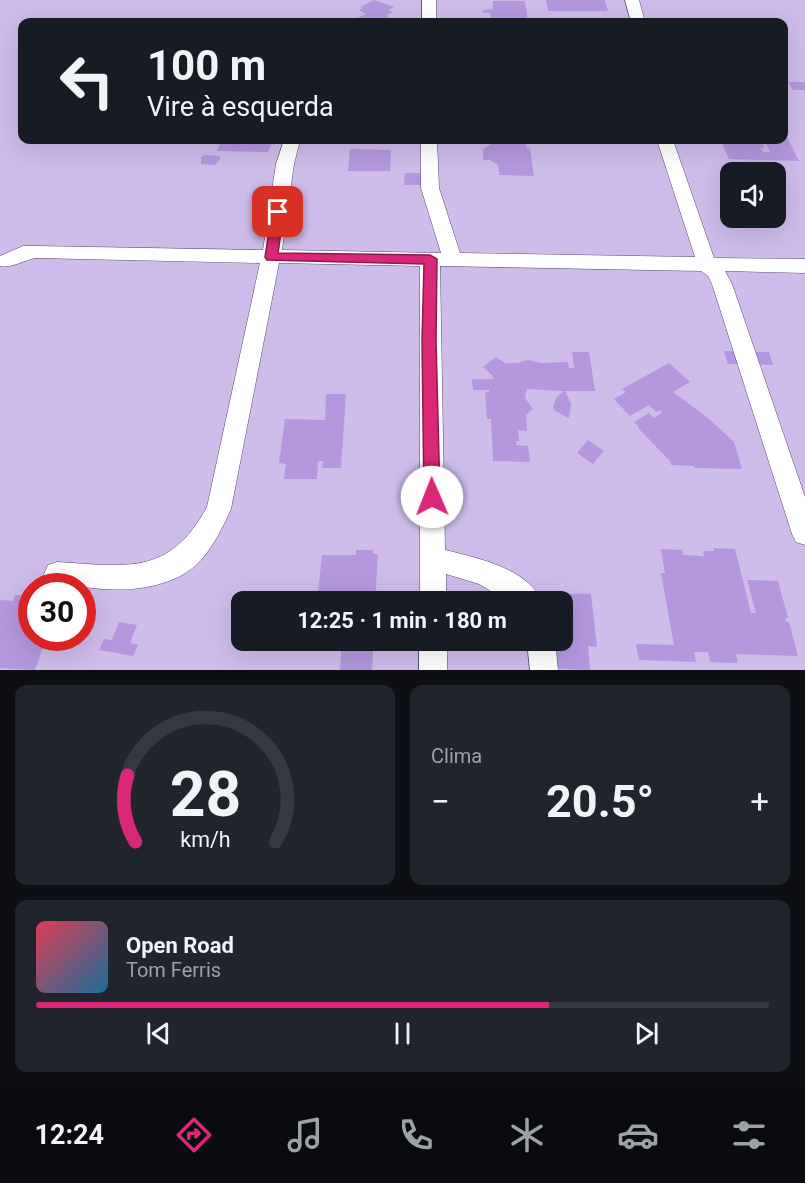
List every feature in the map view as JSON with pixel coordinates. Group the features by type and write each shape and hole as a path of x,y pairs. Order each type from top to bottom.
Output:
{"street":[{"path":"429,0 429,18"},
{"path":"632,0 637,18"},
{"path":"96,576 133,578 151,576 185,558 205,537 219,509 271,257 285,164 291,144"},
{"path":"429,144 430,188 442,260 429,341 433,591"},
{"path":"666,144 707,265 716,272 722,284 805,534"},
{"path":"5,261 23,253 37,252 805,266"},
{"path":"433,559 469,567 518,591"},
{"path":"433,651 433,670"},
{"path":"542,651 544,670"}],"building":[{"path":"374,0 394,7 388,10 393,12 387,15 388,18 358,18 366,14 359,10 364,8 360,7"},
{"path":"546,0 605,0 608,11 548,11"},
{"path":"493,1 525,1 527,18 491,18 490,13 483,13 483,10 493,9"},
{"path":"788,82 805,82 805,90 793,90"},
{"path":"788,139 799,161 729,159 722,144 764,144 764,148 761,148 763,152 770,152 766,144 788,144"},
{"path":"220,144 271,144 268,152 217,151"},
{"path":"491,144 526,144 526,147 530,149 534,176 499,175 498,165 490,160 483,160 483,149"},
{"path":"350,149 391,150 390,171 348,171"},
{"path":"205,155 221,158 215,165 201,164 201,157"},
{"path":"405,173 421,173 422,185 404,185"},
{"path":"724,351 769,352 773,365 728,364"},
{"path":"572,352 589,352 595,391 565,391 571,404 569,418 555,411 553,407 556,398 564,391 527,389 525,398 533,409 526,415 527,431 518,430 519,441 516,441 516,445 528,446 530,462 493,461 491,419 487,419 485,392 489,390 473,390 472,379 493,379 483,367 496,357 505,363 528,360 541,363 568,362 569,368 574,368"},
{"path":"669,363 690,382 673,392 708,418 734,442 742,469 671,465 670,461 634,422 649,413 654,418 662,413 660,410 656,412 649,405 630,416 614,399 626,392 622,389"},
{"path":"326,394 346,394 341,468 322,468 323,461 318,461 317,479 284,479 286,464 279,463 285,419 325,420"},
{"path":"588,440 604,451 593,464 577,453"},
{"path":"713,548 735,549 751,613 756,613 747,580 778,581 788,618 785,618 786,622 789,622 798,656 736,654 738,663 710,662 708,652 694,652 696,662 639,660 636,644 674,645 661,573 665,573 661,549 682,550 683,555 704,556 703,551 714,551"},
{"path":"356,550 373,550 373,554 378,554 376,591 318,591 322,555 356,555"},
{"path":"573,594 591,594 597,647 588,646 590,670 546,668 549,651 573,651"},
{"path":"15,595 18,595 18,651 42,651 35,670 0,668 0,602 1,600 13,601"},
{"path":"119,622 137,625 130,643 138,645 133,656 99,650 104,639 112,640"},
{"path":"341,651 373,651 372,670 340,670"}],"route":[{"path":"278,212 271,257 430,259 432,497"}]}
